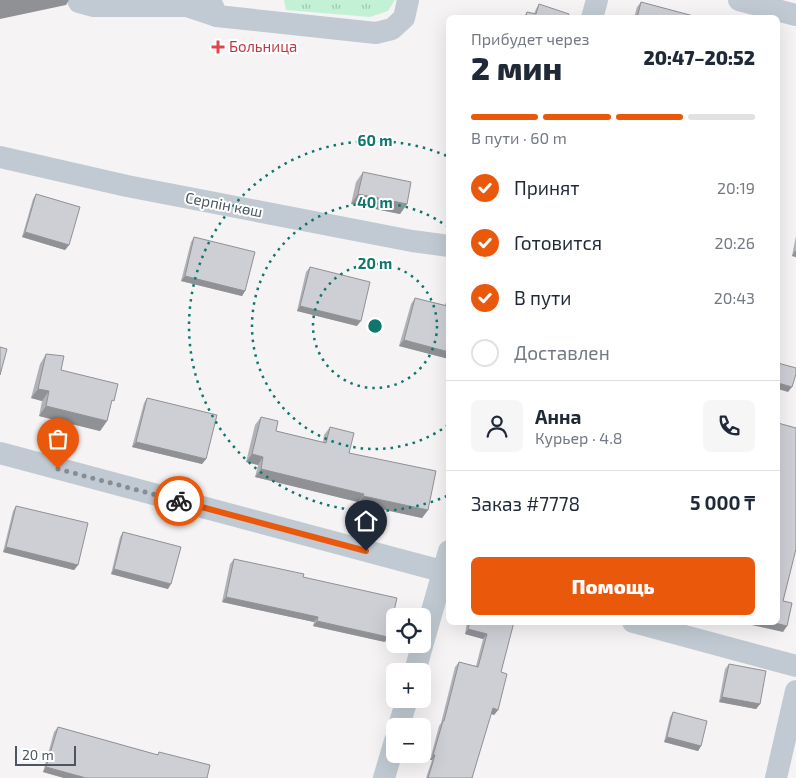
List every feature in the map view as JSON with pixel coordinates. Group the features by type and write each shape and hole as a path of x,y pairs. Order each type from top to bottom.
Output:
{"street":[{"path":"78,0 79,2 94,6 187,6 214,8 376,33 392,29 404,18 408,0"},
{"path":"593,15 597,0"},
{"path":"739,0 796,15"},
{"name":"Серпін көш","path":"0,157 127,186 402,239 446,246"},
{"path":"0,453 446,565"},
{"path":"417,663 446,568"},
{"path":"644,625 796,666"},
{"path":"776,778 796,690"},
{"path":"384,778 388,763"}],"green space":[{"path":"284,0 395,0 388,11 370,17 286,10"}],"building":[{"path":"641,2 690,15 638,15"},
{"path":"539,4 569,14 526,15 527,12 536,14"},
{"path":"363,172 411,182 407,204 358,194"},
{"path":"36,194 80,207 69,245 25,232"},
{"path":"194,237 255,252 245,291 185,276"},
{"path":"310,267 370,282 361,321 300,306"},
{"path":"415,298 446,306 446,351 404,340"},
{"path":"0,347 7,349 0,375"},
{"path":"46,354 64,356 61,370 118,384 107,421 46,406 49,391 38,389"},
{"path":"780,364 796,368 792,387 780,384"},
{"path":"147,398 217,415 206,459 136,442"},
{"path":"261,417 278,421 276,431 326,443 330,427 354,433 349,453 436,471 428,510 363,496 364,494 261,469 263,457 252,454"},
{"path":"780,424 796,428 796,549 783,601 792,603 787,626 780,624"},
{"path":"16,506 88,523 78,565 6,547"},
{"path":"123,532 181,547 171,584 114,569"},
{"path":"234,559 304,574 303,577 397,598 395,608 386,608 386,637 317,621 318,617 226,597"},
{"path":"469,625 513,625 501,672 507,674 498,710 493,708 472,778 428,778 459,662 478,667 487,634 468,629"},
{"path":"729,664 766,671 760,704 722,697"},
{"path":"673,712 707,721 701,746 667,737"},
{"path":"58,727 158,755 159,752 210,765 207,778 86,778 46,767"}],"way so far":[{"path":"58,469 179,501"}],"place":[{"name":"Больница","path":"218,47"}],"route":[{"path":"179,501 366,551"}]}
